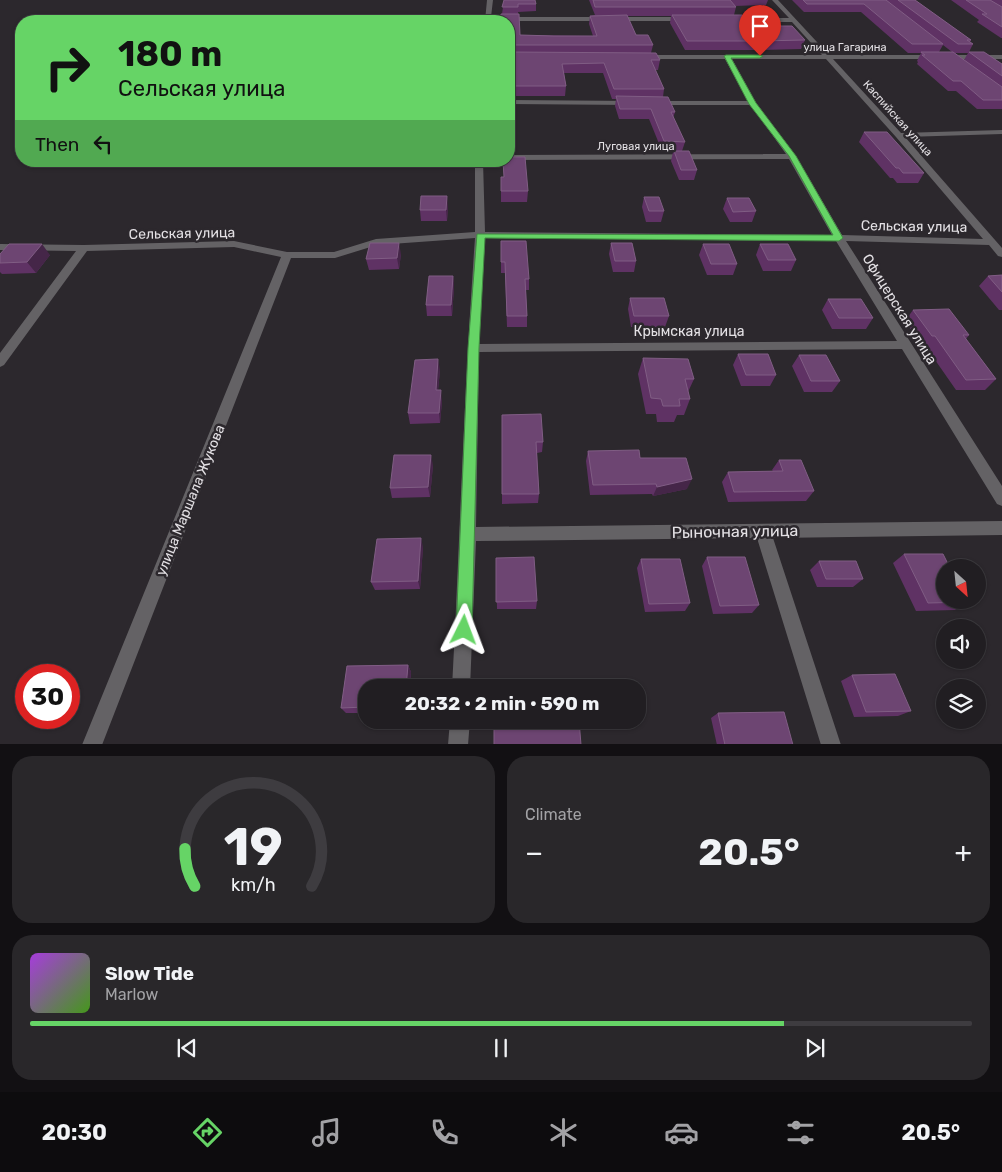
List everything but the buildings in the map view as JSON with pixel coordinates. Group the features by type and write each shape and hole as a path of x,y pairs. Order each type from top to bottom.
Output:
{"street":[{"path":"488,15 490,0"},
{"name":"Каспийская улица","path":"775,0 899,135 1002,254"},
{"path":"515,20 696,20"},
{"path":"725,20 795,20"},
{"path":"943,51 957,63"},
{"name":"Офицерская улица","path":"726,56 753,104 792,156 904,345 1002,499"},
{"name":"улица Гагарина","path":"637,57 1002,57"},
{"path":"515,102 753,104"},
{"path":"899,135 1002,132"},
{"name":"Луговая улица","path":"515,158 792,156"},
{"path":"461,679 468,534 473,348 480,236 479,167"},
{"name":"Сельская улица","path":"0,247 84,248 234,244 287,255 335,255 376,242 480,236 839,238 991,242"},
{"path":"0,362 84,248"},
{"name":"улица Маршала Жукова","path":"92,744 287,255"},
{"name":"Крымская улица","path":"473,348 904,345"},
{"name":"Рыночная улица","path":"468,534 1002,528"},
{"path":"763,531 831,744"},
{"path":"458,744 459,729"}],"route":[{"path":"464,630 473,348 480,236 839,238 792,156 753,104 726,56 760,56"}]}
